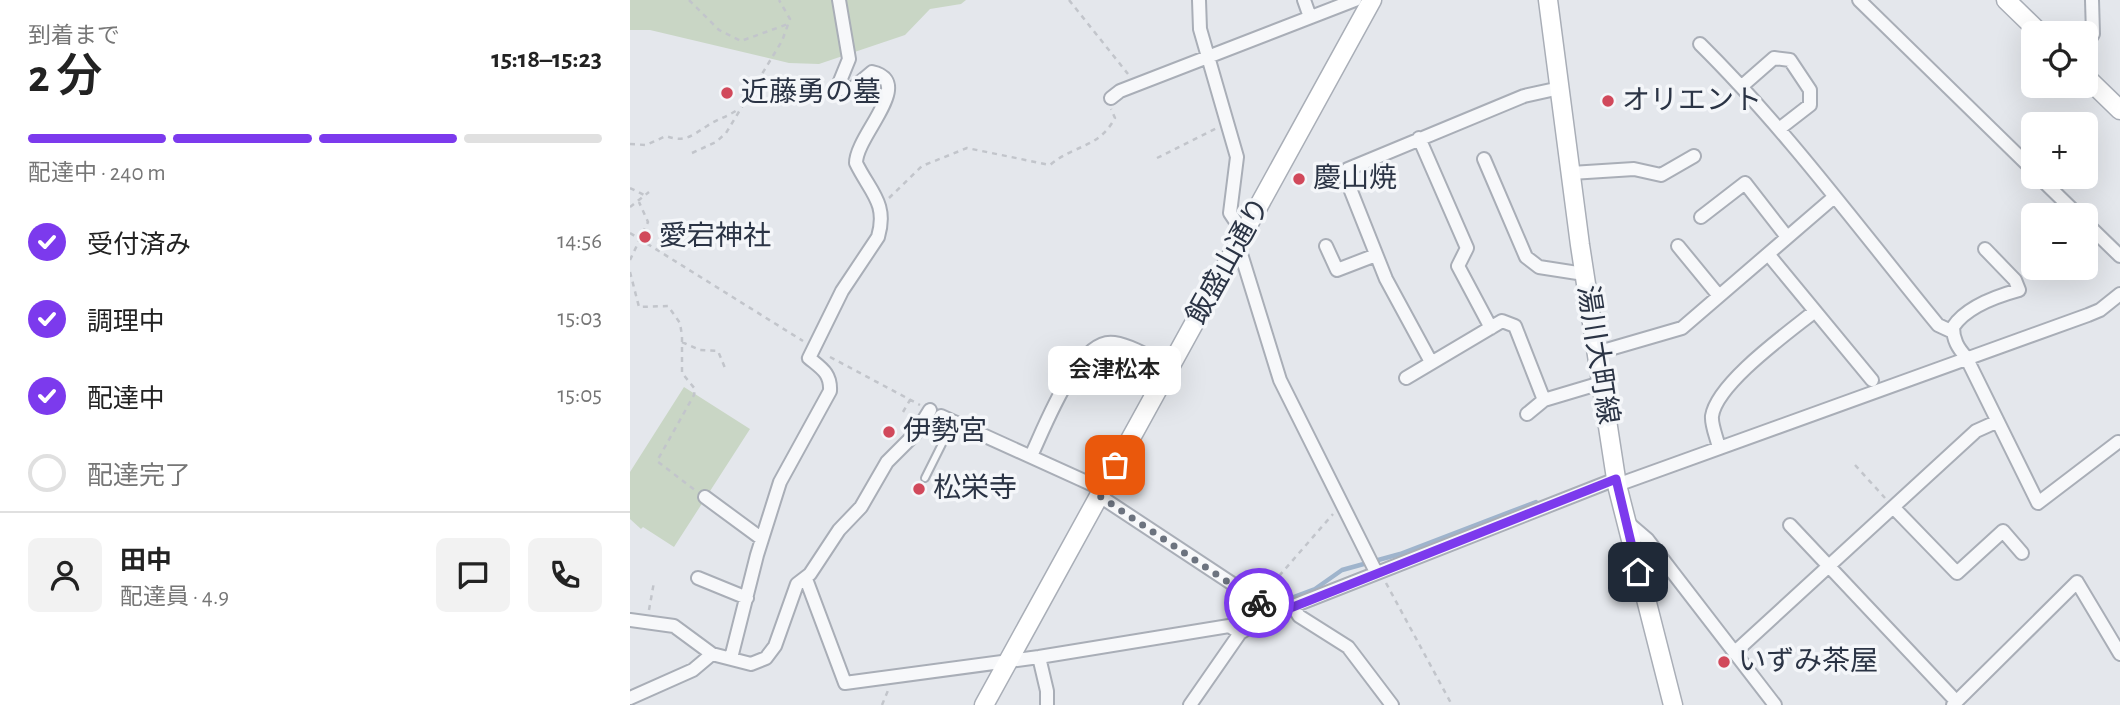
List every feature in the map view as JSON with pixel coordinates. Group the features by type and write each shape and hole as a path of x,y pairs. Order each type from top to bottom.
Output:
{"street":[{"path":"731,658 762,539 788,462 830,391 830,382 824,369 810,358 842,291 878,237 883,211 856,163 856,154 868,127 886,102 889,86 885,79 872,72 853,88 841,89 838,86 849,59 839,0"},
{"path":"1199,0 1200,29 1237,157 1229,206 1280,380 1378,572"},
{"path":"1304,0 1310,17"},
{"path":"1111,98 1209,56 1355,0"},
{"name":"飯盛山通り","path":"984,705 1372,0"},
{"name":"湯川大町線","path":"1548,0 1584,274 1617,482 1624,519 1673,705"},
{"path":"1859,0 2021,158"},
{"path":"2006,0 2028,21"},
{"path":"2092,0 2093,21"},
{"path":"1700,44 1742,86 1938,325 1953,331"},
{"path":"1742,86 1773,58 1790,60 1810,90 1810,105 1779,130"},
{"path":"1431,362 1386,279 1346,173 1350,167 1524,96 1560,89"},
{"path":"2098,89 2120,110"},
{"path":"1419,138 1467,248 1458,266 1491,328"},
{"path":"1571,173 1634,169 1661,174 1694,156"},
{"path":"1484,159 1526,257 1539,267 1584,274"},
{"path":"1701,217 1745,183 1787,237"},
{"path":"2051,189 2066,203"},
{"path":"1596,353 1682,328 1833,198"},
{"path":"2098,235 2120,256"},
{"path":"1326,246 1337,270 1376,255"},
{"path":"1678,246 1718,296"},
{"path":"1985,249 2015,280 2019,290 1998,296 1963,316 1953,327 1956,346 1966,357 2038,503 2118,442"},
{"path":"1768,254 1872,380"},
{"path":"1190,705 1240,633 1270,616 1378,572 1617,482 2088,316 2120,294"},
{"path":"1719,448 1712,416 1718,401 1742,371 1815,311"},
{"path":"1406,378 1502,321 1515,326 1544,400"},
{"path":"1031,456 1079,363 1095,347 1112,343 1170,367"},
{"path":"1527,414 1544,400 1601,383"},
{"path":"630,620 674,626 712,654 751,664 766,658 775,646 797,584 806,579 839,530 861,507 887,462 915,433 942,416 1031,456 1100,492 1257,600 1270,616"},
{"path":"1734,653 1976,431 1996,422"},
{"path":"705,497 762,539"},
{"path":"1894,508 1957,573 2003,531 2022,553"},
{"path":"1624,519 1647,539 1775,705"},
{"path":"1790,525 1954,703 2077,582 2120,654"},
{"path":"698,578 747,597"},
{"path":"806,579 845,683 1008,662 1229,626 1240,633"},
{"path":"1293,606 1299,616 1348,647 1392,705"},
{"path":"630,698 693,670 712,654"},
{"path":"1039,657 1047,691 1047,705"}],"lane":[{"path":"925,478 942,416"}],"path":[{"path":"689,0 719,30 741,41 788,24"},
{"path":"692,153 716,142 726,133 782,41 788,24 788,13 779,0"},
{"path":"1069,0 1137,85"},
{"path":"879,202 889,198 922,166 967,148 1051,165 1061,155 1102,138 1115,118 1111,98"},
{"path":"630,144 646,145 666,136 679,141 696,135 707,125 725,119 740,108"},
{"path":"1157,158 1229,122"},
{"path":"630,188 646,196"},
{"path":"630,207 649,192"},
{"path":"630,260 640,242 638,237 648,218 639,202"},
{"path":"630,233 814,348"},
{"path":"630,272 639,307 668,306 680,323 681,373 695,389 694,396 657,461 705,497"},
{"path":"682,342 700,350 718,351 725,368"},
{"path":"825,355 942,416"},
{"path":"903,412 910,400"},
{"path":"1855,465 1894,508"},
{"path":"1257,600 1295,560 1341,503"},
{"path":"1378,572 1452,705"},
{"path":"647,622 654,582"}],"green space":[{"path":"630,0 966,0 961,4 930,9 905,35 819,64 789,63 650,30 630,30"},
{"path":"684,387 750,429 674,547 643,527 641,529 630,519 630,472"}],"waterway":[{"path":"1236,630 1244,620 1275,604 1315,589 1342,570 1400,554 1536,502"}],"way so far":[{"path":"1115,465 1098,495 1259,603"}],"place":[{"name":"近藤勇の墓","path":"727,93"},
{"name":"オリエント","path":"1608,101"},
{"name":"慶山焼","path":"1299,179"},
{"name":"愛宕神社","path":"645,237"},
{"name":"伊勢宮","path":"889,432"},
{"name":"会津松本","path":"1115,465"},
{"name":"松栄寺","path":"919,489"},
{"name":"いずみ茶屋","path":"1724,662"}],"route":[{"path":"1259,603 1270,616 1616,479 1638,572"}]}
